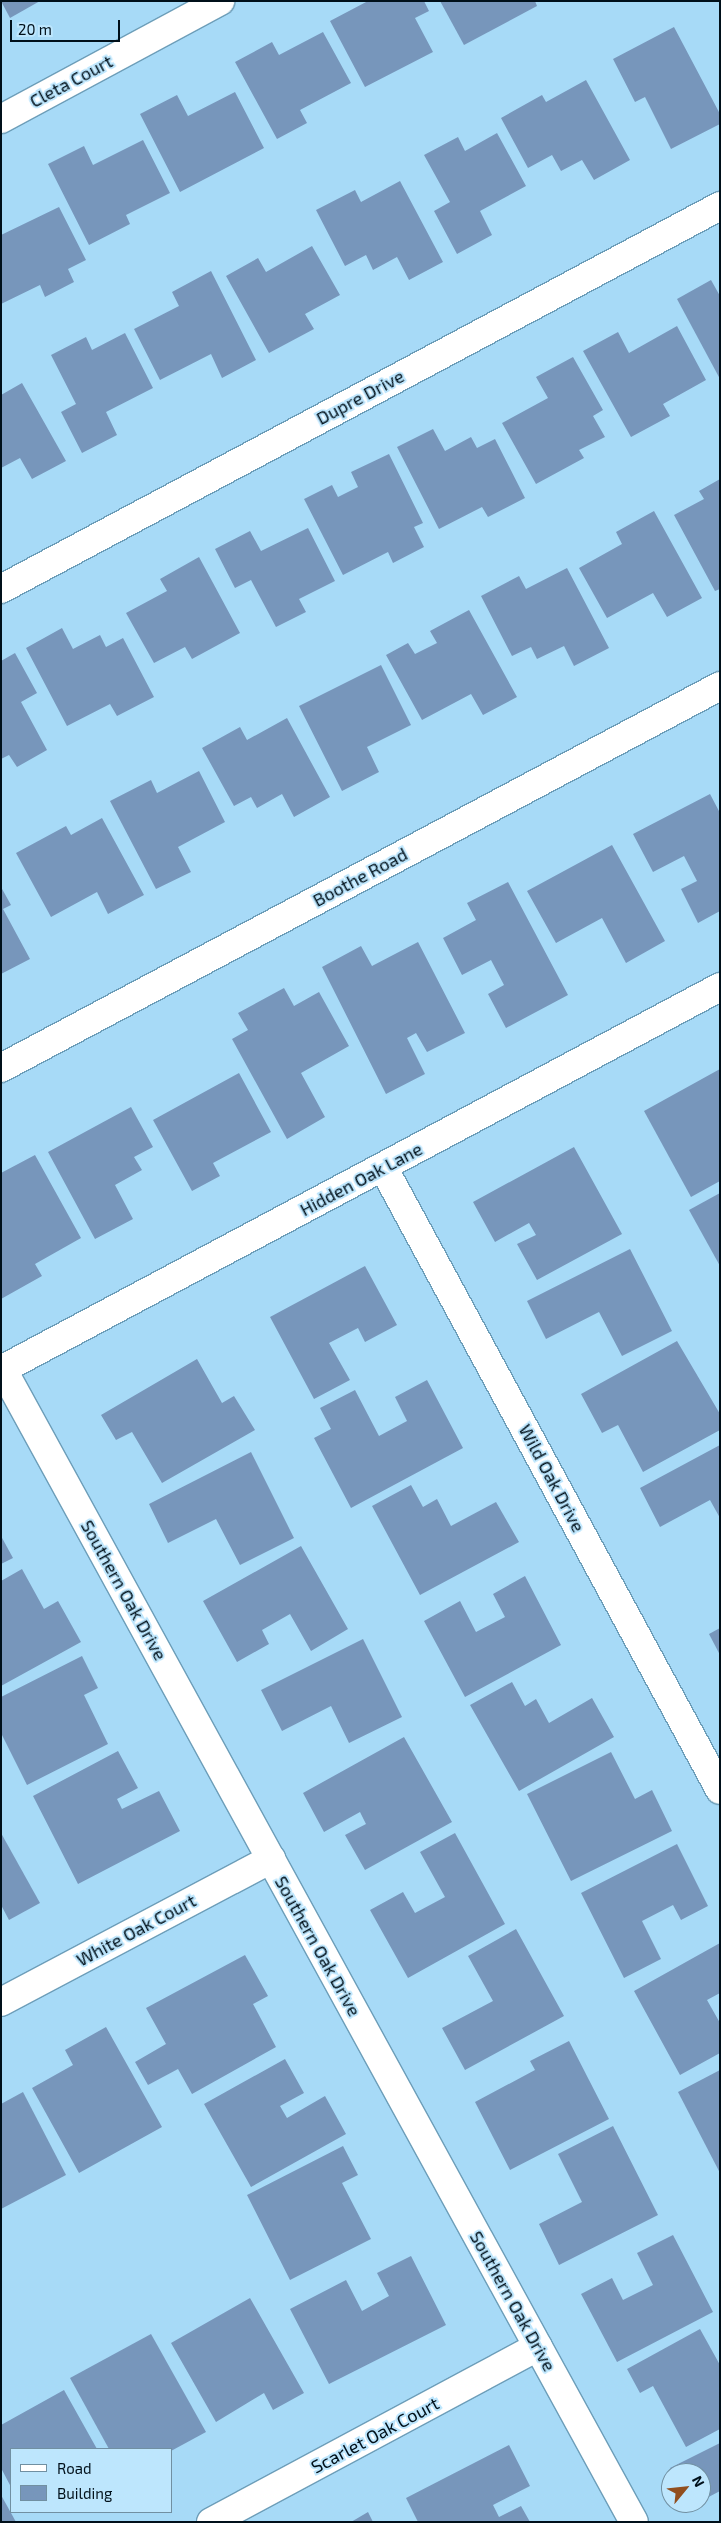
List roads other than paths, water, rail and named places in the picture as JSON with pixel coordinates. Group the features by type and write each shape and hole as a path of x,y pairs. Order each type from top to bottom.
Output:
{"street":[{"name":"Cleta Court","path":"1,118 220,1"},
{"name":"Dupre Drive","path":"1,589 720,206"},
{"name":"Boothe Road","path":"1,1068 720,686"},
{"name":"Hidden Oak Lane","path":"2,1370 720,987"},
{"name":"Wild Oak Drive","path":"384,1167 720,1790"},
{"name":"Southern Oak Drive","path":"2,1370 634,2522"},
{"name":"White Oak Court","path":"1,2002 271,1859"},
{"name":"Scarlet Oak Court","path":"212,2522 538,2347"}]}
